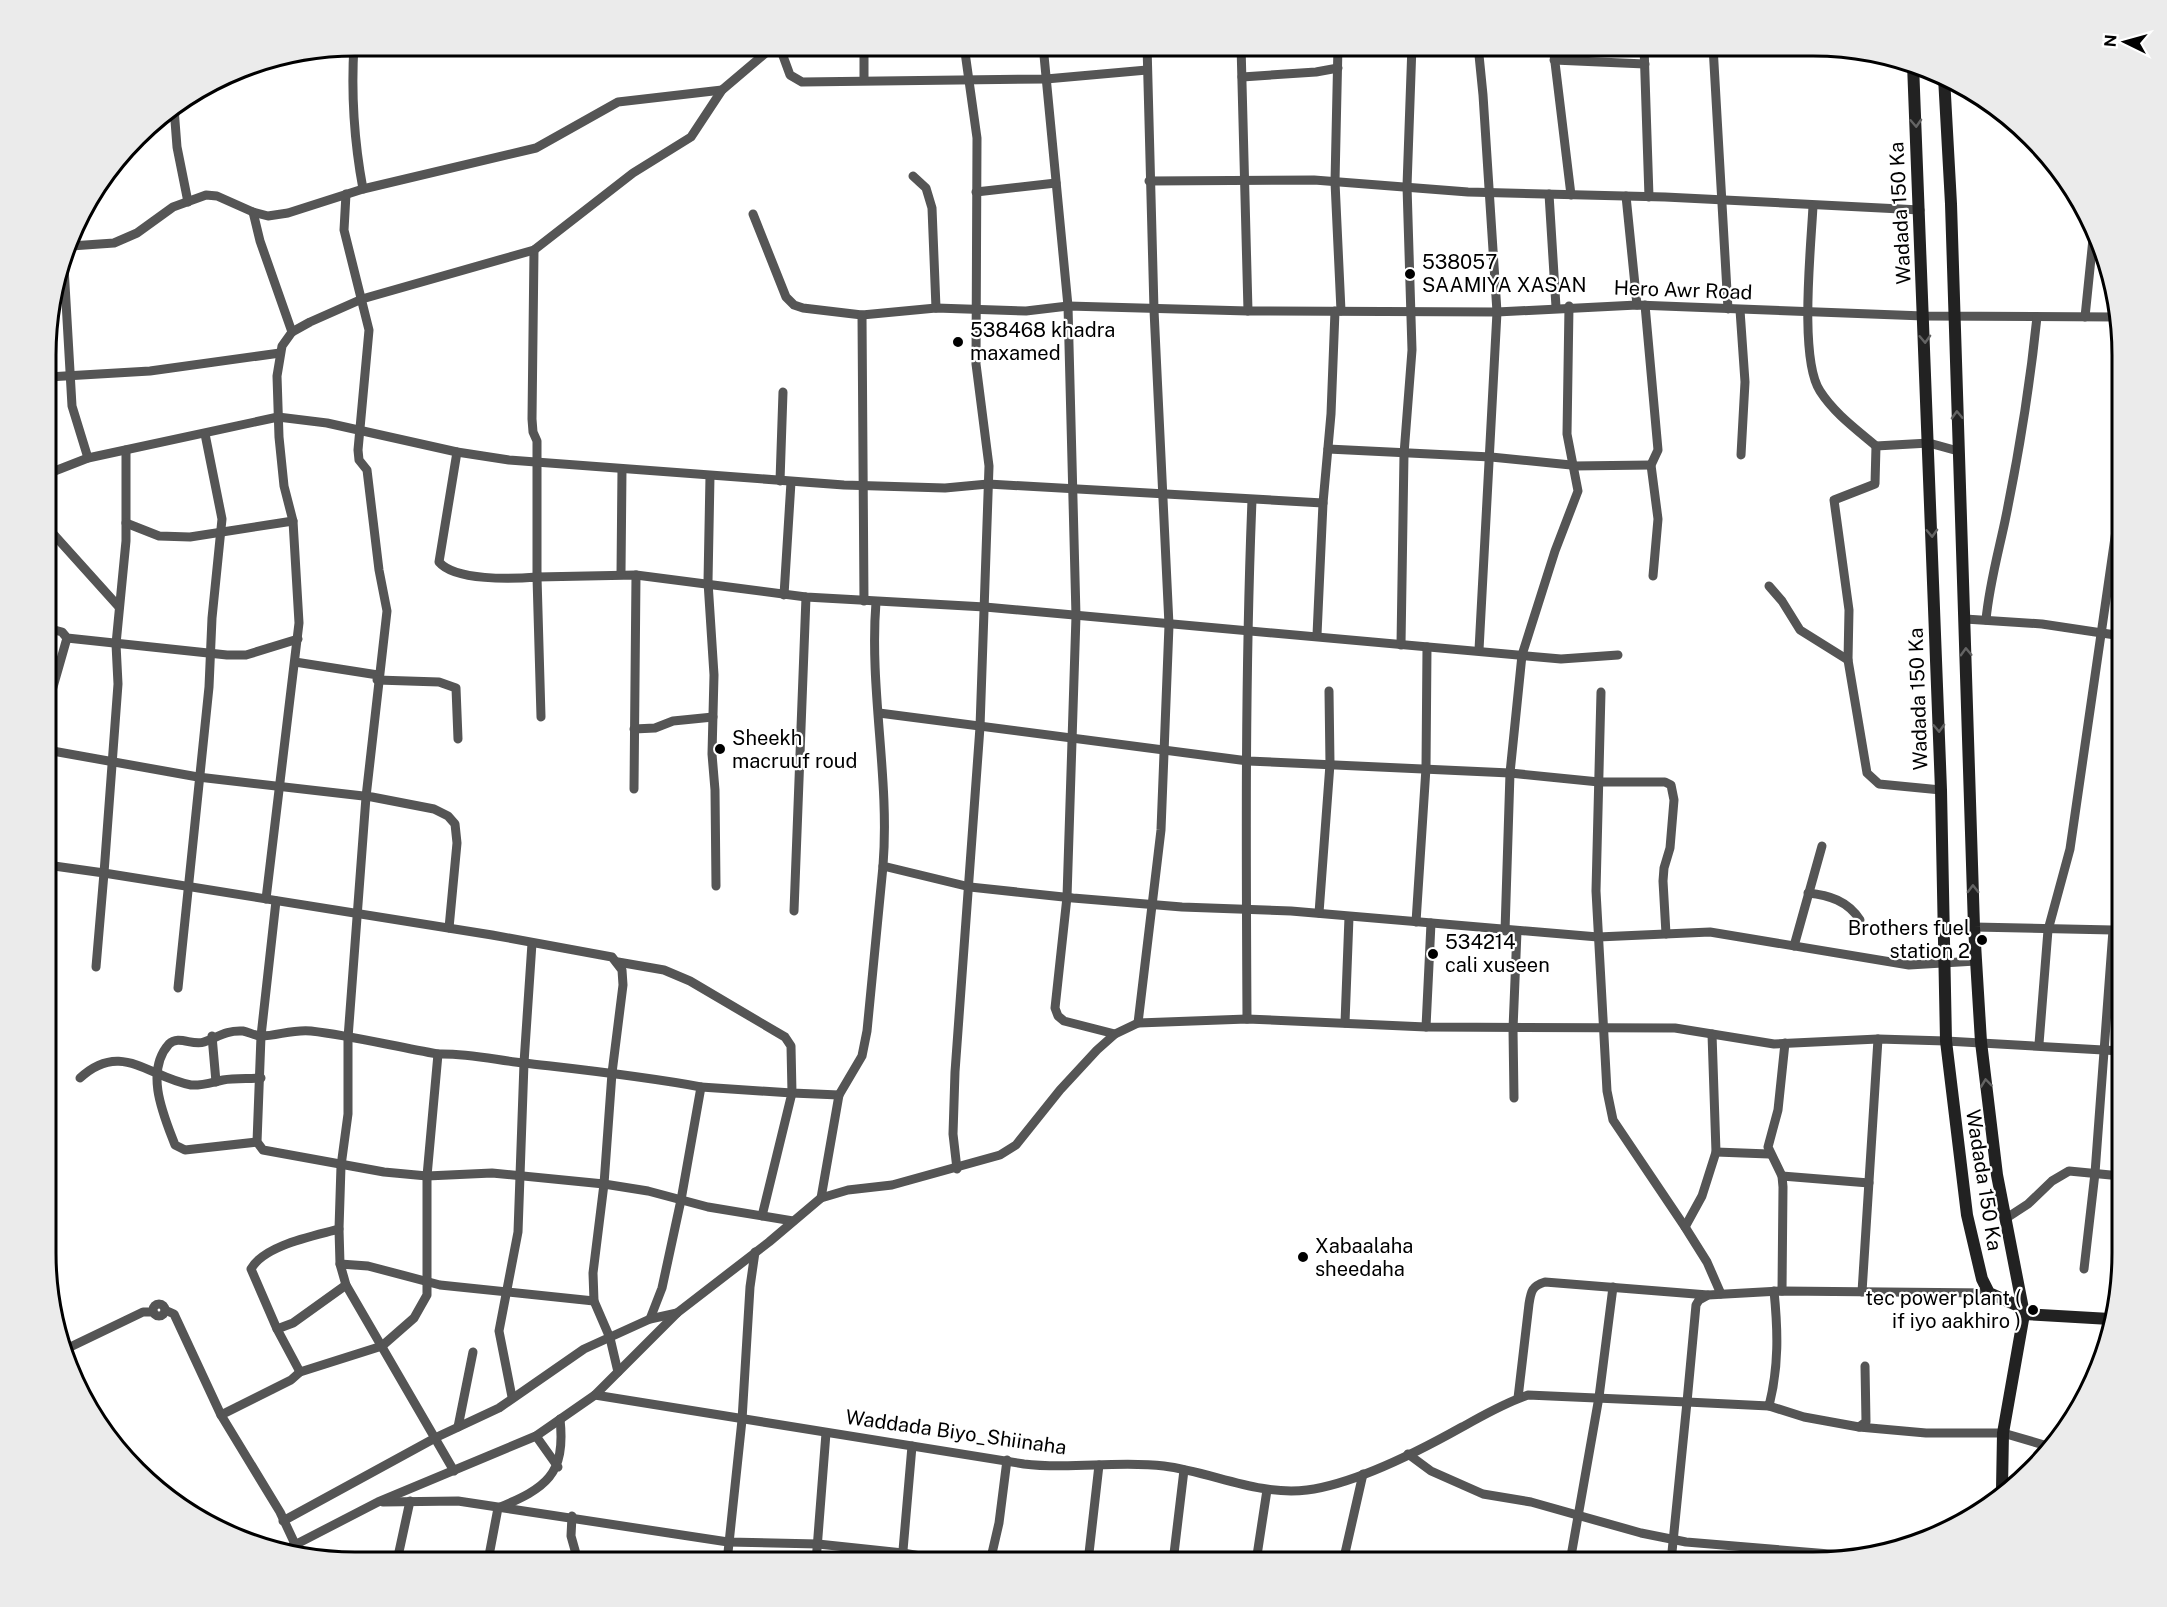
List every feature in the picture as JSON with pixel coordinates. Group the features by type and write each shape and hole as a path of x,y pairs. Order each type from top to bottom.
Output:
{"street":[{"path":"353,56 352,87 357,157 363,189"},
{"path":"762,56 722,90 710,104 691,137 633,173 534,250 362,299 292,332 282,346 278,417 284,486 293,521 298,639 280,786 261,1036 257,1142 263,1150 341,1166 427,1176 492,1173 604,1184 793,1221"},
{"path":"783,56 790,75 802,82 1046,79 1147,70"},
{"path":"864,56 864,80"},
{"path":"957,1169 953,1134 955,1072 980,727 989,466 976,364 977,138 966,56"},
{"path":"1044,56 1068,306 1076,616 1067,897 1055,1008 1058,1016 1064,1021 1115,1034"},
{"path":"1138,1023 1161,830 1169,624 1149,181 1147,56"},
{"path":"1241,56 1248,311"},
{"path":"1317,635 1323,503 1338,311 1335,182 1338,56"},
{"path":"1401,645 1404,454 1412,312 1407,186 1412,56"},
{"path":"1479,56 1497,312 1479,650"},
{"path":"1554,56 1571,195"},
{"path":"1645,56 1650,197"},
{"path":"1714,56 1728,309"},
{"path":"1554,60 1645,64"},
{"path":"1242,76 1316,72 1338,68"},
{"name":"Wadada 150 Ka","path":"1913,73 1941,790 1946,1041 1967,1215 1982,1279 1989,1293"},
{"name":"Wadada 150 Ka","path":"1944,86 1965,619 1974,927 1981,1042 2006,1219 2022,1310 2003,1433 2002,1483"},
{"path":"76,246 114,243 137,233 173,207 206,195 217,196 268,216 288,213 363,189 536,148 618,102 722,90"},
{"path":"175,115 177,147 188,202"},
{"path":"913,176 926,188 932,208 936,308"},
{"path":"1149,181 1246,179 1335,182 1490,193 1626,196 1813,207 1920,210"},
{"path":"976,192 1056,183"},
{"path":"346,194 344,230 369,330 358,430 359,460 367,470 387,611 377,678 356,913 348,1038 348,1114 341,1166 340,1264 346,1285 454,1471"},
{"path":"1549,194 1556,307"},
{"path":"1626,196 1658,450 1651,465 1658,519 1653,576"},
{"path":"1813,207 1808,313 1810,361 1818,389 1847,423 1876,446 1929,443 1958,451"},
{"path":"253,212 260,241 292,332"},
{"name":"Hero Awr Road","path":"753,214 786,297 794,305 862,315 936,308 1026,311 1068,306 1154,310 1497,312 1569,306 1641,305 1924,316 2109,317"},
{"path":"2085,317 2092,248"},
{"path":"534,250 532,419 533,432 537,441 537,577 542,717"},
{"path":"65,282 72,406 88,458"},
{"path":"1506,931 1510,772 1522,655 1555,551 1576,500 1578,483 1572,466 1567,434 1569,306"},
{"path":"1740,310 1745,382 1741,455"},
{"path":"862,315 864,601"},
{"path":"1986,620 1990,580 2004,523 2027,401 2037,316"},
{"path":"56,377 150,371 280,354"},
{"path":"783,392 786,481 784,595"},
{"path":"56,470 88,458 278,417 358,430 457,452 622,469 863,486 945,488 988,484 1323,503"},
{"path":"178,988 212,653 212,618 222,519 205,434"},
{"path":"1876,446 1875,484 1834,500 1849,610 1848,660 1870,778 1879,784 1941,790"},
{"path":"1328,448 1404,454 1491,457 1572,466 1651,465"},
{"path":"96,968 118,684 116,644 126,523 126,450"},
{"path":"457,452 439,562 445,569 466,574 509,579 636,574 656,579 708,582 806,597 985,607 1317,635 1561,659 1618,655"},
{"path":"621,574 622,469"},
{"path":"710,476 708,582 714,675 711,754 715,790 716,886"},
{"path":"1246,1019 1247,629 1252,500"},
{"path":"126,523 159,536 220,533 293,521"},
{"path":"56,537 119,607"},
{"path":"2039,1044 2048,930 2070,849 2112,557"},
{"path":"634,789 636,574"},
{"path":"1769,586 1782,601 1800,630 1848,660"},
{"path":"794,911 806,597"},
{"path":"821,1198 839,1095 862,1056 883,866 886,826 874,632 876,602"},
{"path":"1965,619 2042,624 2112,634"},
{"path":"56,630 62,632 68,638 246,655 298,639"},
{"path":"56,678 68,638"},
{"path":"1416,922 1426,768 1427,647"},
{"path":"295,662 377,678 439,682 456,688 458,740"},
{"path":"1319,914 1330,765 1329,692"},
{"path":"1600,692 1596,891 1607,1091 1613,1120 1707,1262 1721,1294"},
{"path":"879,713 1248,761 1510,772 1599,782 1665,782 1671,785 1674,800 1670,848 1663,881 1666,934"},
{"path":"634,729 655,728 673,721 713,717"},
{"path":"56,752 198,777 366,797 434,809 448,816 455,824 457,843 448,928"},
{"path":"1794,946 1822,846"},
{"path":"56,866 448,928 612,957 618,962 622,970 623,985 612,1073 604,1184 593,1273 594,1301 610,1338 618,1372"},
{"path":"883,866 969,887 1067,897 1319,914 1598,937 1710,932 1909,965 1976,961"},
{"path":"1808,893 1835,898 1855,913 1860,920"},
{"path":"1345,1023 1349,917"},
{"path":"1426,1027 1431,923"},
{"path":"1974,927 2112,930"},
{"path":"1514,1098 1513,1029 1517,931"},
{"path":"512,1396 499,1330 518,1232 524,1063 532,943"},
{"path":"2085,1269 2095,1173 2112,945"},
{"path":"618,962 664,970 698,986 785,1037 791,1046 792,1093 762,1216"},
{"path":"71,1347 143,1311 153,1312 154,1307 158,1304 163,1305 165,1311 174,1314 221,1415 295,1544 378,1502 536,1436 595,1395 677,1313 821,1198 835,1192 892,1185 957,1169 1000,1155 1016,1145 1060,1090 1115,1034 1138,1023 1246,1019 1513,1029 1675,1028 1756,1043 1878,1039 2039,1044 2112,1050"},
{"path":"257,1142 185,1150 175,1144 160,1104 158,1076 161,1057 169,1044 174,1041 205,1042 212,1036 244,1031 261,1036 285,1031 310,1030 438,1054 455,1053 612,1073 631,1073 701,1087 839,1095"},
{"path":"1685,1227 1702,1196 1716,1152 1712,1034"},
{"path":"212,1036 216,1082"},
{"path":"1862,1292 1878,1039"},
{"path":"1768,1406 1776,1377 1782,1176 1769,1154 1769,1142 1778,1110 1785,1043"},
{"path":"221,1415 291,1380 300,1372 382,1346 414,1318 427,1295 427,1176 438,1054"},
{"path":"80,1077 91,1067 115,1059 141,1065 158,1076 194,1085 261,1078"},
{"path":"650,1319 662,1288 681,1200 701,1087"},
{"path":"1716,1152 1769,1154"},
{"path":"2006,1219 2028,1204 2052,1181 2069,1171 2112,1175"},
{"path":"1782,1176 1869,1183"},
{"path":"300,1372 251,1274 253,1265 273,1250 339,1228"},
{"path":"728,1552 742,1420 750,1287 755,1251"},
{"path":"340,1264 368,1266 426,1280 507,1292 594,1301"},
{"path":"1518,1398 1532,1289 1545,1282 1708,1295 1778,1291 1989,1293 2022,1310 2104,1318"},
{"path":"277,1329 293,1323 346,1285"},
{"path":"1572,1552 1599,1397 1613,1287"},
{"path":"1673,1552 1696,1305 1699,1300 1708,1295"},
{"path":"283,1521 436,1437 499,1408 512,1396 584,1349 650,1319 677,1313"},
{"path":"458,1427 473,1352"},
{"path":"1859,1426 1866,1422 1868,1412 1865,1366"},
{"name":"Waddada Biyo_Shiinaha","path":"595,1395 742,1420 1055,1467 1163,1466 1267,1490 1307,1490 1363,1474 1408,1454 1504,1403 1528,1395 1768,1406 1804,1417 1859,1426 1926,1433 2003,1433 2042,1444"},
{"path":"498,1508 532,1494 558,1467 562,1442 560,1419"},
{"path":"817,1552 826,1433"},
{"path":"536,1436 558,1467"},
{"path":"903,1552 912,1446"},
{"path":"1408,1454 1431,1471 1483,1494 1578,1514 1675,1540 1810,1552"},
{"path":"992,1552 999,1523 1007,1460"},
{"path":"1089,1552 1099,1465"},
{"path":"1174,1552 1184,1470"},
{"path":"1345,1552 1363,1474"},
{"path":"1258,1552 1267,1490"},
{"path":"399,1552 410,1501"},
{"path":"378,1502 458,1501 572,1516 729,1542 818,1544 870,1552"},
{"path":"490,1552 498,1508"},
{"path":"572,1516 571,1536 575,1552"}],"place":[{"name":"538057 SAAMIYA XASAN","path":"1410,274"},
{"name":"538468 khadra maxamed","path":"958,342"},
{"name":"Sheekh macruuf roud","path":"720,749"},
{"name":"Brothers fuel station 2","path":"1982,940"},
{"name":"534214 cali xuseen","path":"1433,954"},
{"name":"Xabaalaha sheedaha","path":"1303,1257"},
{"name":"tec power plant ( if iyo aakhiro )","path":"2033,1310"}]}
